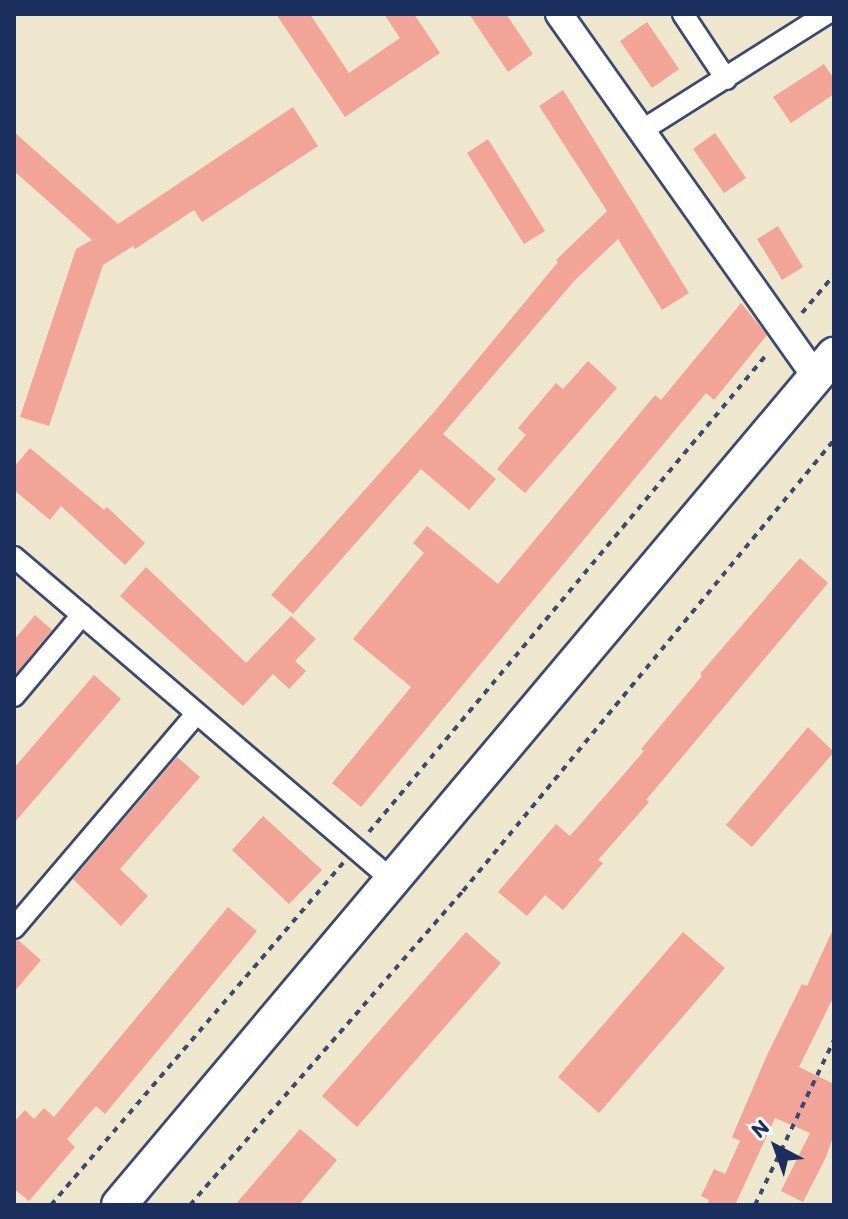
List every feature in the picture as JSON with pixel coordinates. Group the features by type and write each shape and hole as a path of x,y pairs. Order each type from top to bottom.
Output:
{"main road":[{"path":"119,1205 825,366"}],"street":[{"path":"559,14 785,333 825,366"},
{"path":"683,14 726,79"},
{"path":"641,131 826,14"},
{"path":"14,557 391,879"},
{"path":"14,696 82,615"},
{"path":"14,928 197,713"}],"path":[{"path":"51,1205 355,849 834,275"},
{"path":"190,1205 463,891 834,440"},
{"path":"755,1205 834,1040"}],"building":[{"path":"276,14 310,14 349,73 400,38 384,14 414,14 440,53 345,117"},
{"path":"469,14 506,14 533,54 508,72"},
{"path":"647,22 679,69 652,88 620,41"},
{"path":"824,64 834,79 834,94 791,123 773,97"},
{"path":"563,90 689,293 662,310 618,239 575,280 443,434 496,479 469,510 421,469 293,614 271,595 434,412 558,262 556,260 607,211 539,106"},
{"path":"293,107 318,146 202,222 194,210 135,249 133,246 103,265 49,426 20,417 76,249 92,240 14,171 14,132 118,224"},
{"path":"715,133 746,178 724,193 693,149"},
{"path":"488,139 545,231 524,244 467,153"},
{"path":"778,226 803,267 782,280 757,239"},
{"path":"741,303 767,335 714,400 706,393 361,807 332,783 411,687 353,639 424,553 413,543 427,526 498,584 655,395 661,400"},
{"path":"588,361 617,388 525,493 497,469 526,435 518,428 556,383 563,389"},
{"path":"30,448 104,510 107,507 145,543 125,565 61,506 50,520 14,490 14,467"},
{"path":"800,558 828,583 646,800 649,802 598,860 603,863 563,910 545,895 527,916 498,892 556,824 570,836 644,751 641,749 702,676 700,674"},
{"path":"146,567 246,663 291,616 316,639 295,661 306,671 289,689 273,674 243,706 120,596"},
{"path":"35,615 52,630 14,676 14,640"},
{"path":"94,675 121,699 14,823 14,768"},
{"path":"808,727 834,752 752,847 726,825"},
{"path":"177,757 200,777 120,869 148,896 121,926 73,879"},
{"path":"263,816 322,870 289,904 232,850"},
{"path":"228,907 257,931 105,1114 96,1106 67,1139 75,1147 29,1201 14,1189 14,1122 25,1110 34,1119 44,1108 54,1117"},
{"path":"834,927 834,996 799,1067 834,1084 834,1134 826,1157 803,1202 781,1191 810,1133 775,1118 735,1205 707,1205 709,1200 701,1196 714,1169 725,1174 740,1141 732,1137 767,1055 802,984 807,986"},
{"path":"466,932 501,963 357,1127 322,1096"},
{"path":"683,932 725,968 599,1113 558,1077"},
{"path":"18,940 41,960 14,992 14,941"},
{"path":"300,1129 337,1160 299,1205 235,1205"}]}
